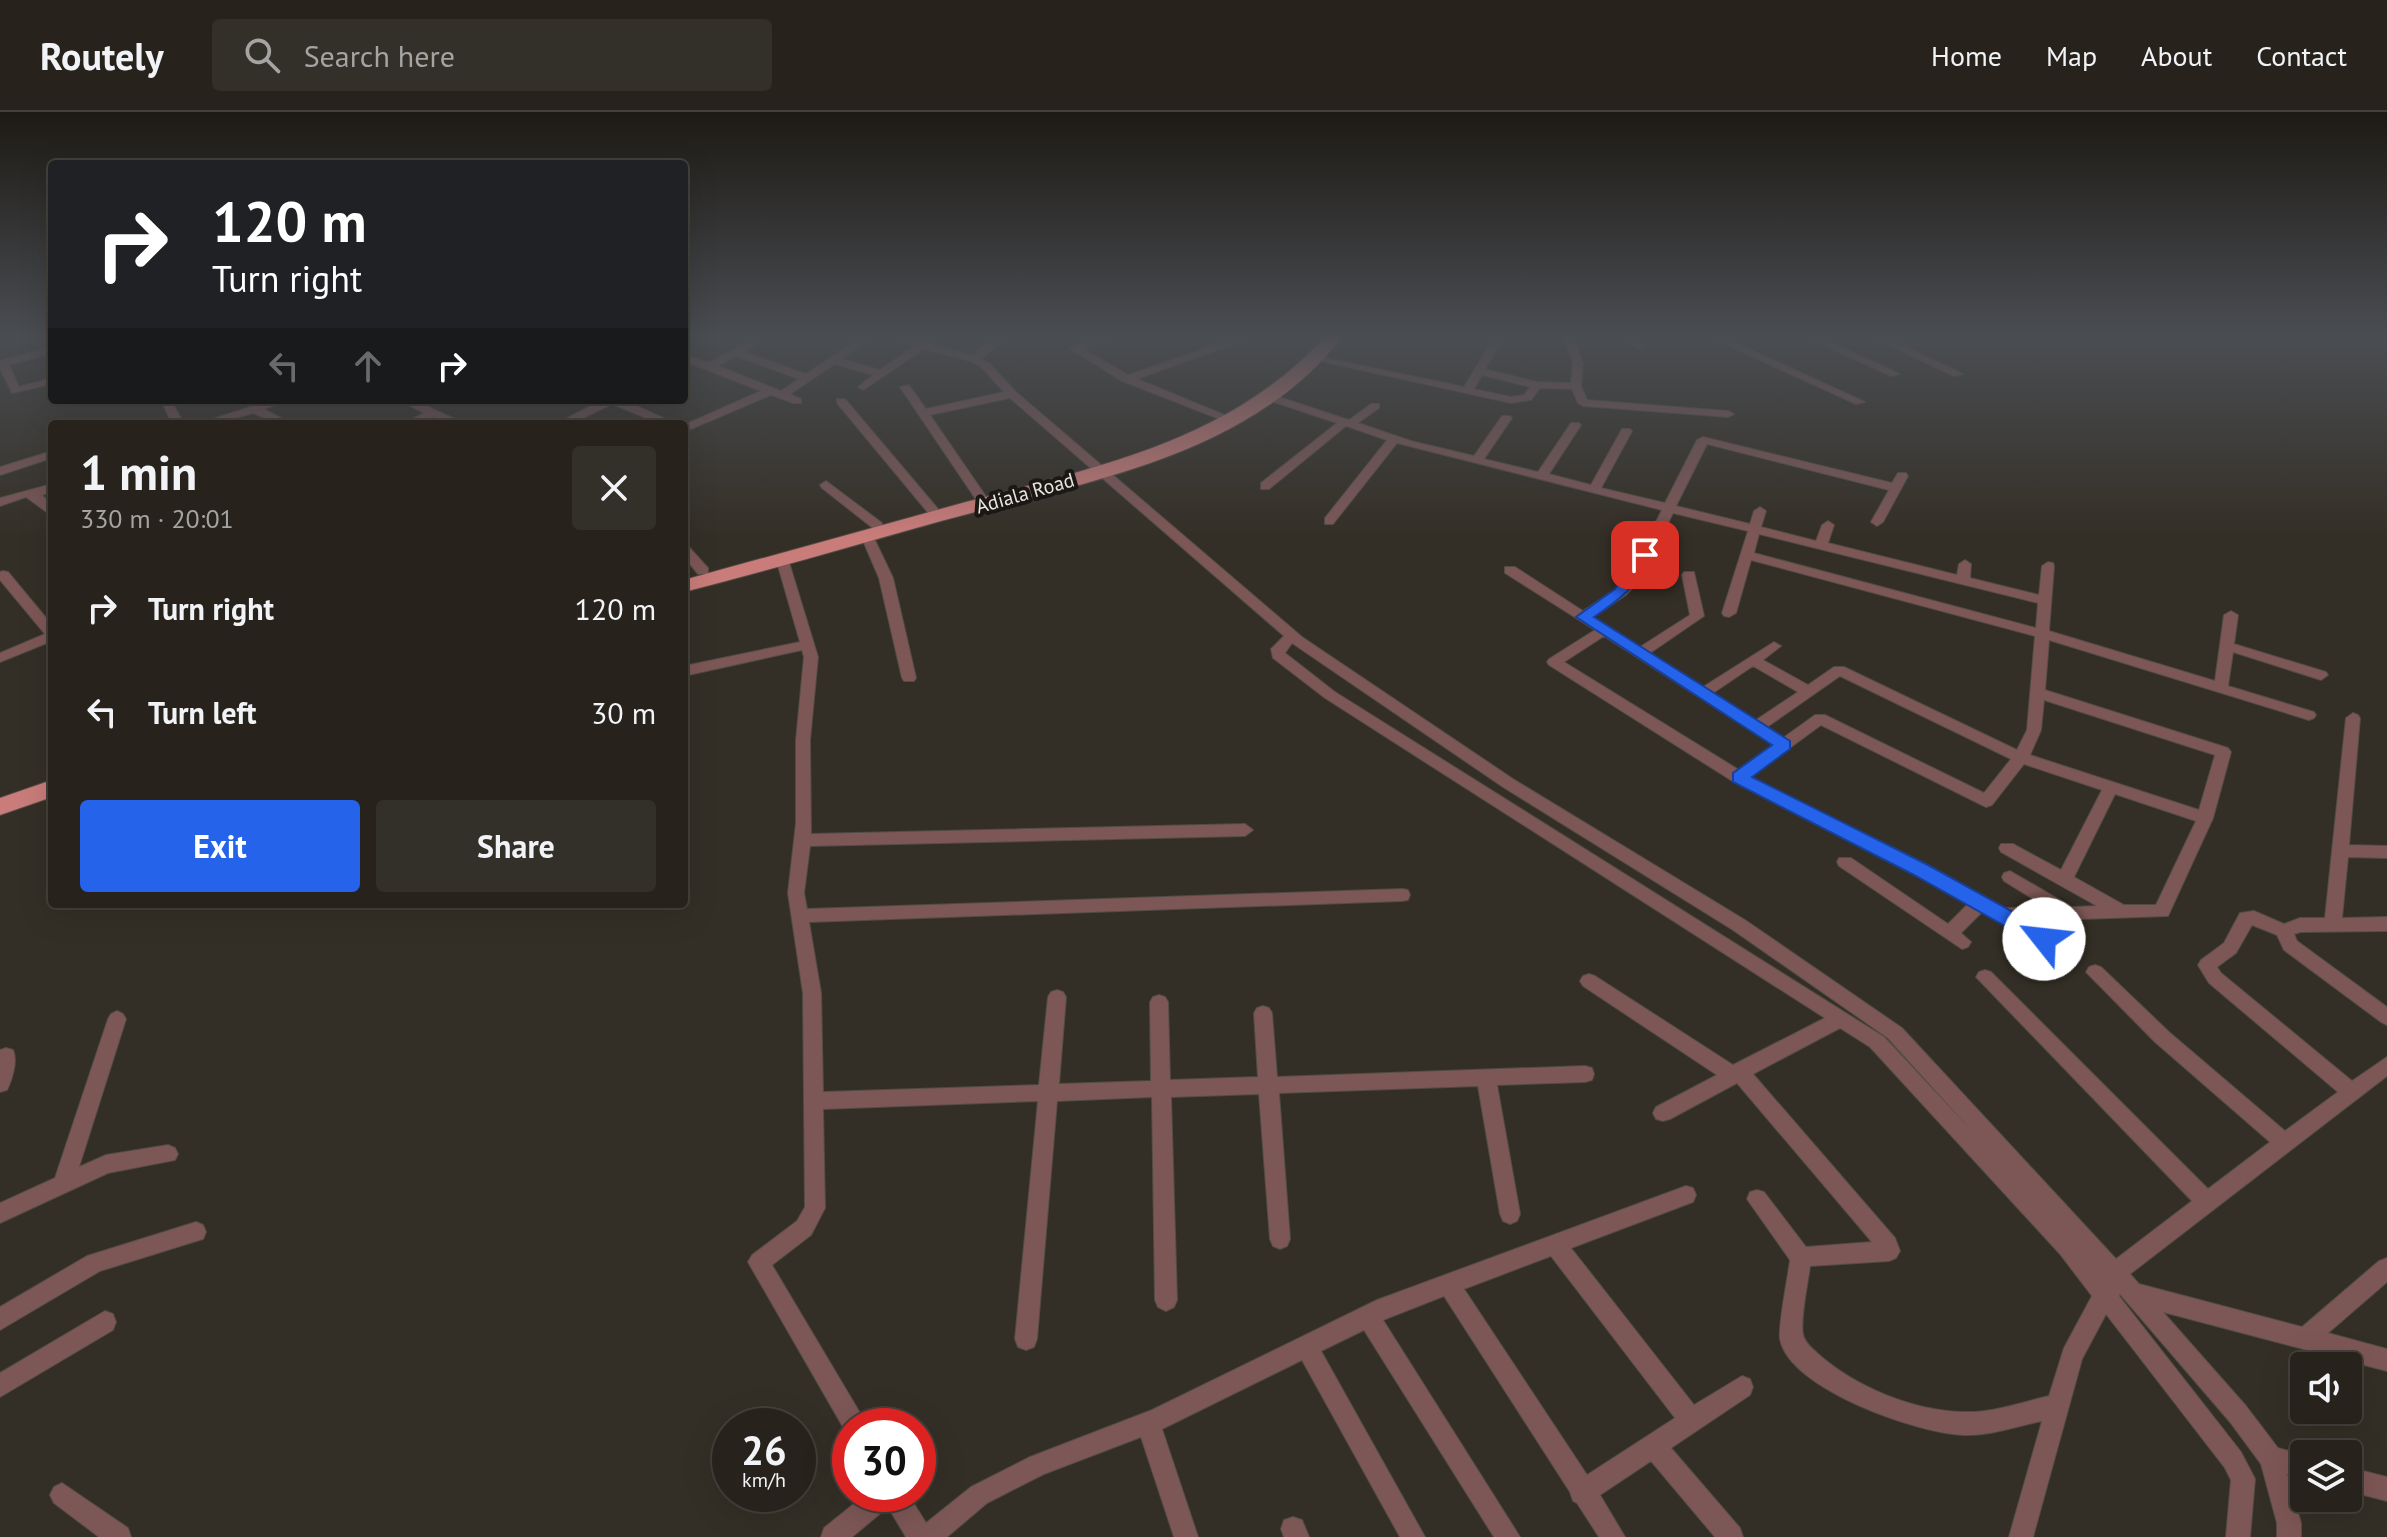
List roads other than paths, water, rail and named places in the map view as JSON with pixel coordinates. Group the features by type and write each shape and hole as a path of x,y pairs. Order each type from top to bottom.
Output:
{"main road":[{"name":"Adiala Road","path":"694,574 873,531 1099,469 1226,418 1254,404"},
{"name":"Adiala Road","path":"688,585 981,498 1148,458 1209,433 1256,404"},
{"path":"0,796 48,778"},
{"path":"0,807 48,789"}],"street":[{"path":"217,420 271,404"},
{"path":"413,404 450,420"},
{"path":"570,420 604,404"},
{"path":"622,404 661,420"},
{"path":"688,427 749,404"},
{"path":"843,404 934,512"},
{"path":"916,404 981,498"},
{"path":"923,413 968,404"},
{"path":"1023,404 1292,635 1508,783 1727,917 1867,1011 1922,1061 2271,1458 2289,1523 2289,1537"},
{"path":"1189,404 1226,418"},
{"path":"1291,404 1394,439 1477,461 2045,601"},
{"path":"1588,404 1728,414"},
{"path":"1265,486 1348,422 1375,406"},
{"path":"254,409 277,420"},
{"path":"418,420 433,413"},
{"path":"1477,461 1506,418"},
{"path":"1541,477 1575,425"},
{"path":"1594,490 1626,431"},
{"path":"1329,521 1394,439"},
{"path":"1583,617 1621,592 1634,578 1703,440 1899,482 1877,522"},
{"path":"0,471 48,455"},
{"path":"826,485 873,531 909,678"},
{"path":"32,495 48,489"},
{"path":"0,502 26,493 48,509"},
{"path":"1729,613 1760,511"},
{"path":"1821,546 1828,525"},
{"path":"1747,555 2043,634 2309,715"},
{"path":"782,559 811,657 803,740 802,840 796,893 812,993 815,1208 804,1228 759,1262 844,1408"},
{"path":"1963,580 1965,564"},
{"path":"1739,778 1820,718 1986,801 2020,757 2034,730 2048,566"},
{"path":"1510,570 1784,745"},
{"path":"3,575 48,630"},
{"path":"1641,653 1697,616 1689,575"},
{"path":"2221,688 2231,615"},
{"path":"1605,630 1554,662 1739,778 2044,939"},
{"path":"1292,635 1278,649 1278,655 1330,695 1877,1042 2067,1247 2118,1285 2243,1479 2238,1537"},
{"path":"0,658 48,637"},
{"path":"688,670 808,644"},
{"path":"1703,693 1774,646"},
{"path":"2227,646 2321,675"},
{"path":"1753,660 1810,692"},
{"path":"1757,727 1839,670 2020,757 2205,818"},
{"path":"2002,916 2162,911 2205,818 2223,752 2037,693"},
{"path":"2333,924 2353,718"},
{"path":"2064,880 2111,787"},
{"path":"802,840 1245,830"},
{"path":"2007,848 2122,912"},
{"path":"2340,851 2387,852"},
{"path":"1845,862 1956,938 1980,903"},
{"path":"2010,877 2070,914"},
{"path":"800,916 1402,895"},
{"path":"2352,1092 2207,968 2230,948 2246,918 2254,918 2284,931 2290,945 2387,1017"},
{"path":"2284,931 2300,925 2387,924"},
{"path":"2095,972 2162,1037 2285,1143"},
{"path":"1985,977 2207,1202"},
{"path":"1589,981 1736,1073 1888,1245 1889,1251 1801,1257"},
{"path":"1026,1339 1057,997"},
{"path":"1159,1002 1166,1300"},
{"path":"1263,1013 1280,1239"},
{"path":"1663,1113 1842,1018"},
{"path":"63,1184 117,1019"},
{"path":"0,1084 6,1056"},
{"path":"2021,1537 2072,1356 2118,1285 2207,1202 2387,1065"},
{"path":"815,1101 1585,1074"},
{"path":"1486,1077 1510,1214"},
{"path":"0,1213 106,1164 168,1154"},
{"path":"928,1537 999,1483 1148,1423 1368,1317 1686,1195"},
{"path":"1757,1199 1801,1257 1791,1338 1795,1349 1807,1362 1854,1390 1926,1418 1966,1424 2058,1406"},
{"path":"0,1319 95,1263 196,1232"},
{"path":"1556,1245 1691,1420"},
{"path":"2306,1338 2387,1268"},
{"path":"1449,1285 1581,1493 1613,1537"},
{"path":"2118,1285 2387,1360"},
{"path":"1368,1317 1508,1537"},
{"path":"0,1386 105,1322"},
{"path":"1306,1346 1413,1537"},
{"path":"1581,1493 1742,1387"},
{"path":"1148,1423 1186,1537"},
{"path":"1653,1445 1731,1537"},
{"path":"2271,1458 2290,1463"},
{"path":"2362,1483 2387,1489"},
{"path":"62,1495 119,1537"},
{"path":"833,1537 863,1512"},
{"path":"905,1512 920,1537"}]}
